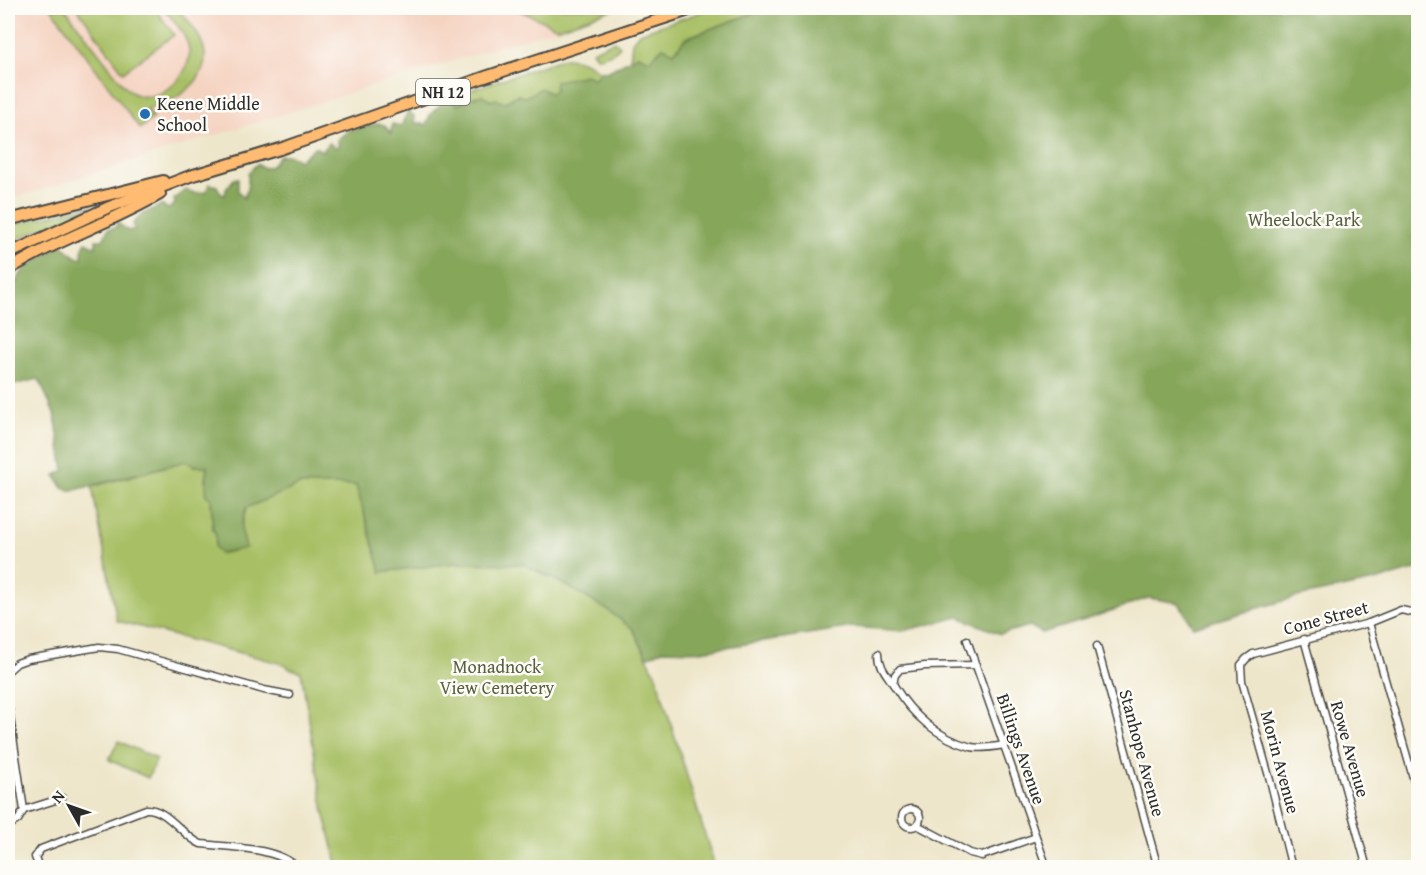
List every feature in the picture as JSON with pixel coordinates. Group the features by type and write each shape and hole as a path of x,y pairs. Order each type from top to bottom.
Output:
{"highway":[{"name":"NH 12","path":"8,254 97,213 190,176 280,149 485,77 695,8"},
{"path":"8,220 140,186 190,176"},
{"path":"8,270 31,256 139,205 190,176"}],"street":[{"name":"Cone Street","path":"1241,665 1253,654 1369,623 1401,610 1415,613 1419,618"},
{"path":"1369,623 1419,795"},
{"name":"Rowe Avenue","path":"1304,639 1367,867"},
{"name":"Billings Avenue","path":"967,640 1047,867"},
{"name":"Stanhope Avenue","path":"1097,646 1158,867"},
{"path":"8,671 17,663 28,659 99,647 290,695"},
{"path":"879,653 883,671 911,711 923,722 937,732 972,747 1004,745"},
{"name":"Morin Avenue","path":"1241,665 1242,681 1292,867"},
{"path":"893,684 895,675 900,669 926,666 976,666"},
{"path":"8,704 24,810 18,820 8,826"},
{"path":"24,810 62,798"},
{"path":"39,867 35,857 41,849 152,808 196,842 259,851 289,861 298,867"},
{"path":"917,825 970,854 982,856 1036,837"}],"shaded area":[{"name":"Keene Middle School","path":"8,8 514,8 558,28 8,200"}],"green space":[{"path":"51,8 65,8 126,88 142,96 152,96 171,86 179,78 189,60 186,38 163,8 178,8 202,43 205,56 199,76 185,92 176,98 147,109 153,118 140,129"},
{"path":"77,8 155,8 174,35 123,72"},
{"path":"514,8 616,8 558,28"},
{"path":"713,8 767,8 686,38 674,52 649,60 638,55 630,59 632,42 639,33"},
{"name":"Wheelock Park","path":"767,8 1418,8 1418,569 1375,581 1297,597 1193,627 1179,603 1148,598 1042,633 1030,626 1000,634 959,617 903,631 853,627 701,651 662,650 647,657 633,629 606,609 566,585 523,564 454,563 381,572 356,485 300,485 246,508 241,528 246,548 220,554 215,547 216,535 213,530 211,499 206,495 207,466 194,466 186,461 71,491 63,488 55,475 64,471 55,416 39,379 8,386 8,278 10,276 16,282 24,269 62,245 76,257 82,259 82,250 86,242 96,247 96,240 103,240 108,229 117,227 116,221 128,231 135,229 133,224 141,215 161,205 168,209 175,204 174,199 185,190 195,193 206,192 209,184 217,186 221,194 225,195 226,189 234,179 238,178 238,191 244,198 248,186 248,173 257,164 264,168 271,166 280,155 290,155 300,160 315,147 322,151 329,143 336,148 339,144 337,140 349,130 381,124 391,133 392,124 401,126 408,111 415,117 414,122 426,125 430,115 447,98 453,99 457,105 483,95 491,101 496,99 504,103 517,95 526,97 541,88 551,94 555,89 555,81 587,75 594,79 602,70 607,72 638,55 649,60 663,47 674,52 686,38"},
{"path":"614,41 620,46 609,54 596,57 592,51"},
{"path":"564,58 583,62 600,72 594,79 555,89 551,94 536,92 526,97 517,95 504,103 474,97 456,105 453,99 447,98"},
{"path":"92,205 82,211 8,243 8,226"},
{"name":"Monadnock View Cemetery","path":"186,461 194,466 207,466 205,480 211,499 213,530 241,528 246,508 300,485 356,485 381,572 454,563 523,564 566,585 606,609 633,629 656,675 715,867 338,867 324,812 301,672 288,668 287,665 117,621 92,487"},
{"path":"118,741 157,759 148,778 109,760"}],"place":[{"name":"Keene Middle School","path":"145,114"}]}
